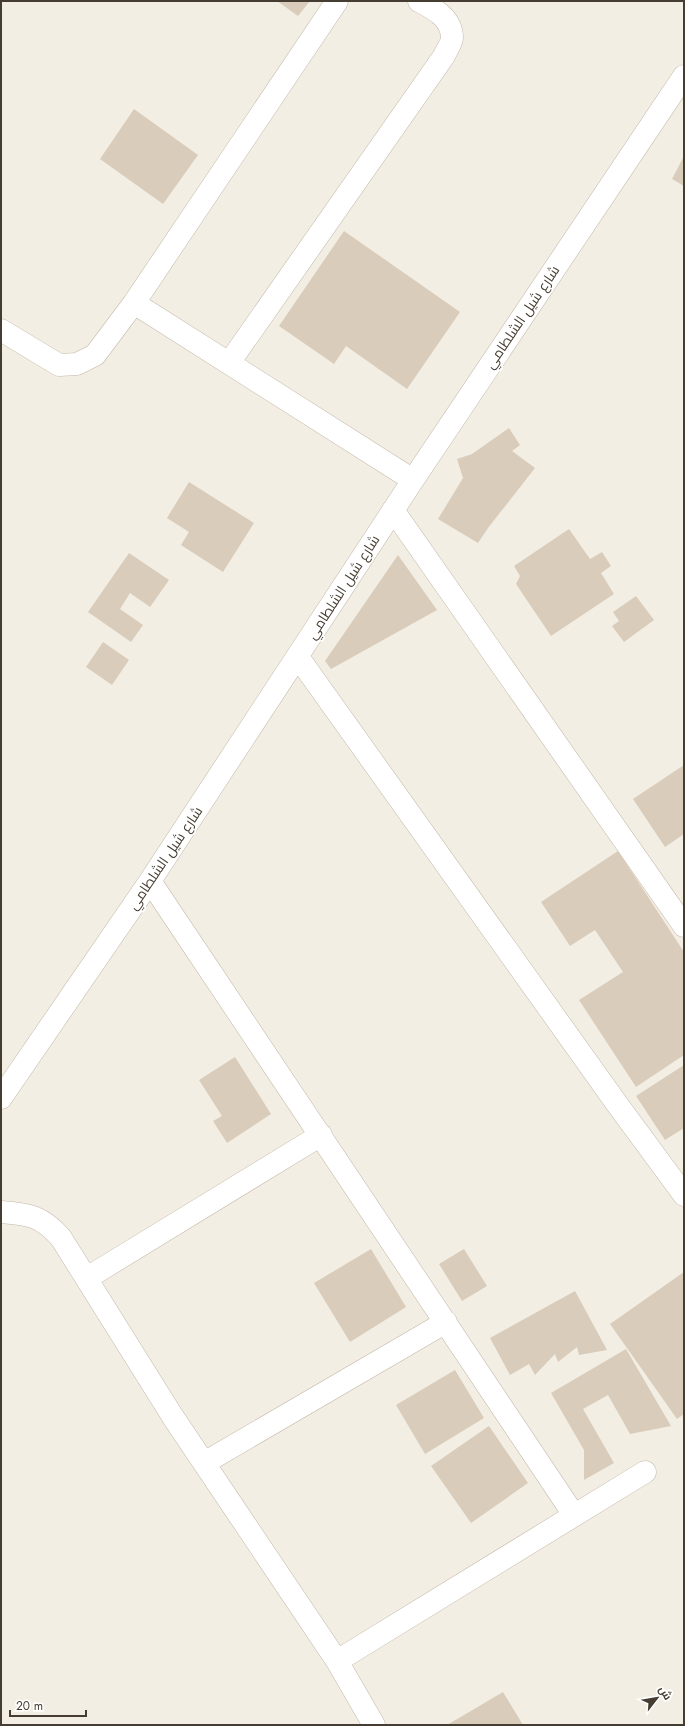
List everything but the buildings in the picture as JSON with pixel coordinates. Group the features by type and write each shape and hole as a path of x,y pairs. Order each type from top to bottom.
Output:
{"street":[{"path":"1,330 59,365 77,364 95,355 134,303 337,1"},
{"path":"229,363 444,56 452,38 448,23 441,13 419,1"},
{"name":"شارع شيل الشلطامي","path":"1,1098 150,881 393,510 684,76"},
{"path":"134,303 413,480"},
{"path":"393,510 684,926"},
{"path":"298,656 684,1195"},
{"path":"150,881 574,1515"},
{"path":"87,1278 321,1135"},
{"path":"1,1212 18,1213 42,1219 61,1238 204,1463 337,1661 374,1725"},
{"path":"204,1463 446,1322"},
{"path":"337,1661 645,1472"}]}
